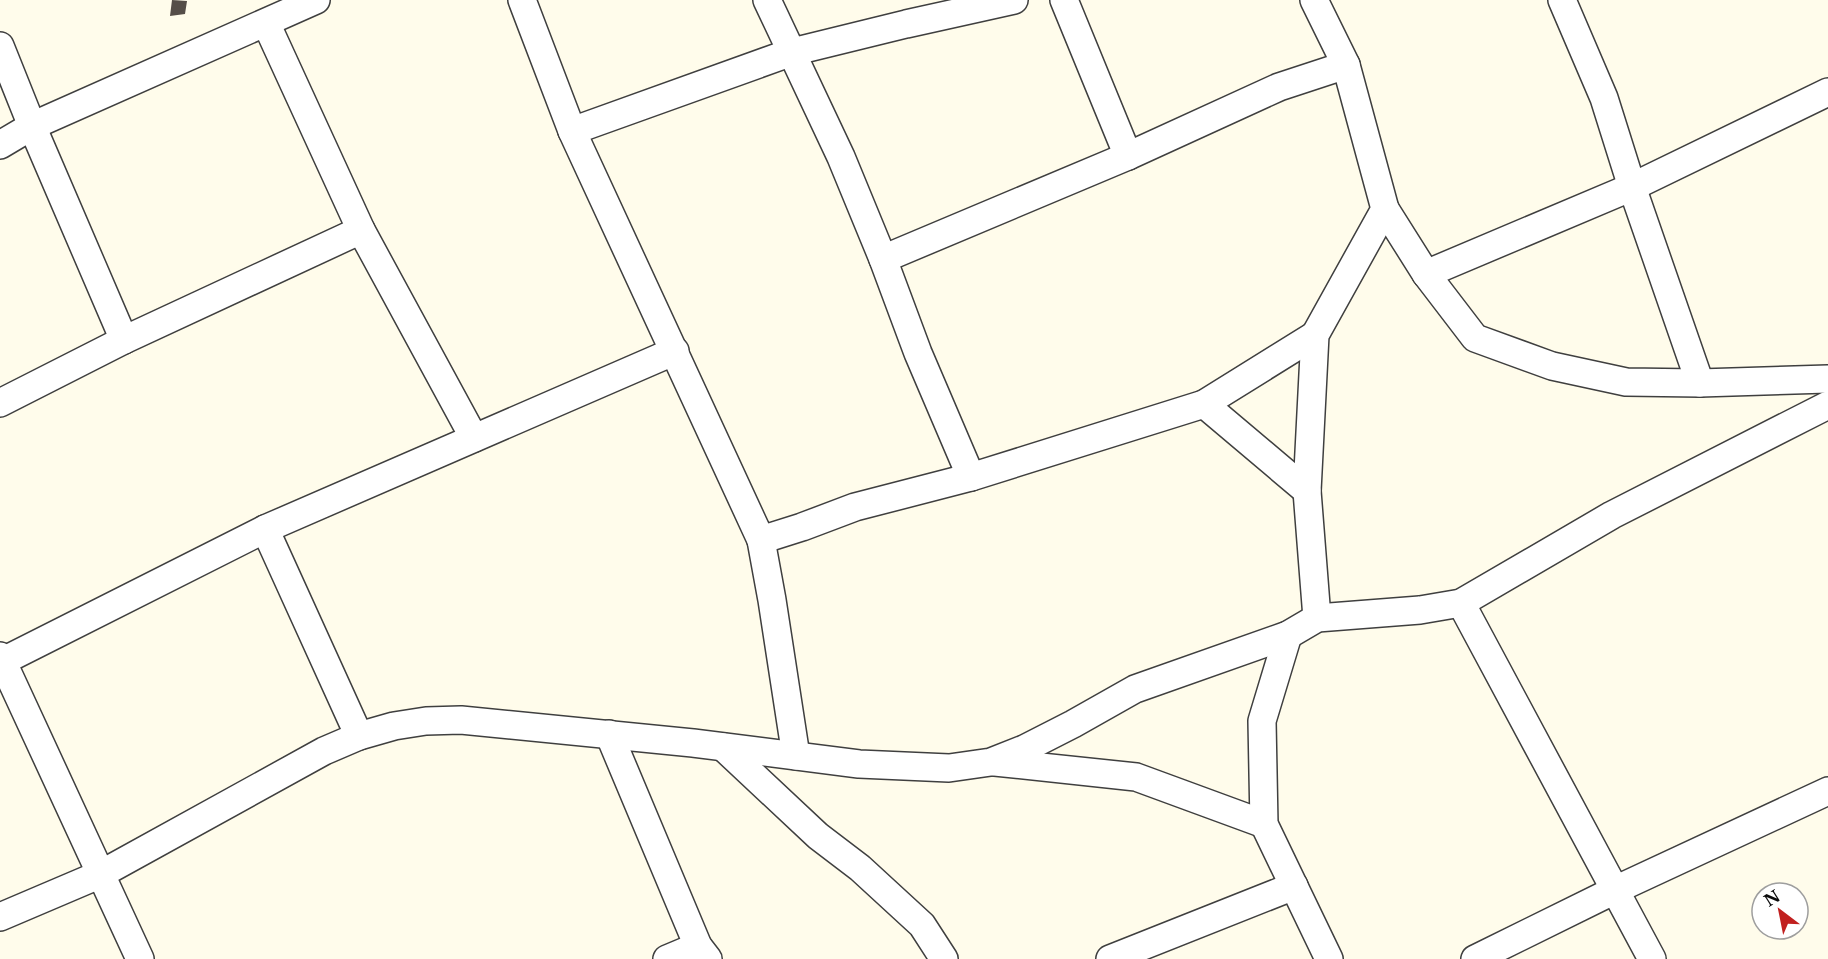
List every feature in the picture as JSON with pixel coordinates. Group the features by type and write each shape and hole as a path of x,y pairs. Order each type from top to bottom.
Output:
{"street":[{"path":"0,145 32,126 316,0"},
{"path":"522,0 572,131 761,540 796,756"},
{"path":"767,0 841,157 918,353 971,477"},
{"path":"572,131 792,52 1014,0"},
{"path":"1064,0 1128,156"},
{"path":"1314,0 1346,65 1385,209 1426,274 1475,338 1552,366 1626,382 1701,383 1828,379"},
{"path":"1562,0 1604,98 1632,187 1701,383"},
{"path":"266,23 361,230 474,438"},
{"path":"0,46 124,340"},
{"path":"883,259 1128,156 1279,87 1346,65"},
{"path":"1426,274 1632,187 1828,92"},
{"path":"1317,618 1308,491 1315,335 1385,209"},
{"path":"0,403 124,340 361,230"},
{"path":"761,540 855,507 971,477 1204,404 1315,335"},
{"path":"140,959 2,658 265,529 675,351"},
{"path":"1204,404 1308,491"},
{"path":"0,917 101,874 324,751 359,736 405,724 461,720 609,734 859,764 949,768 991,762 1024,749 1135,689 1288,635 1317,618 1420,610 1461,603 1612,516 1828,405"},
{"path":"265,529 359,736"},
{"path":"1461,603 1652,959"},
{"path":"1288,635 1262,721 1264,824 1329,959"},
{"path":"609,734 703,952 667,959"},
{"path":"723,747 818,836 860,868 922,925 944,959"},
{"path":"991,762 1136,777 1264,824"},
{"path":"1475,959 1615,890 1828,791"},
{"path":"1110,959 1294,886"}],"building":[{"path":"172,0 187,1 185,14 170,16"}]}
